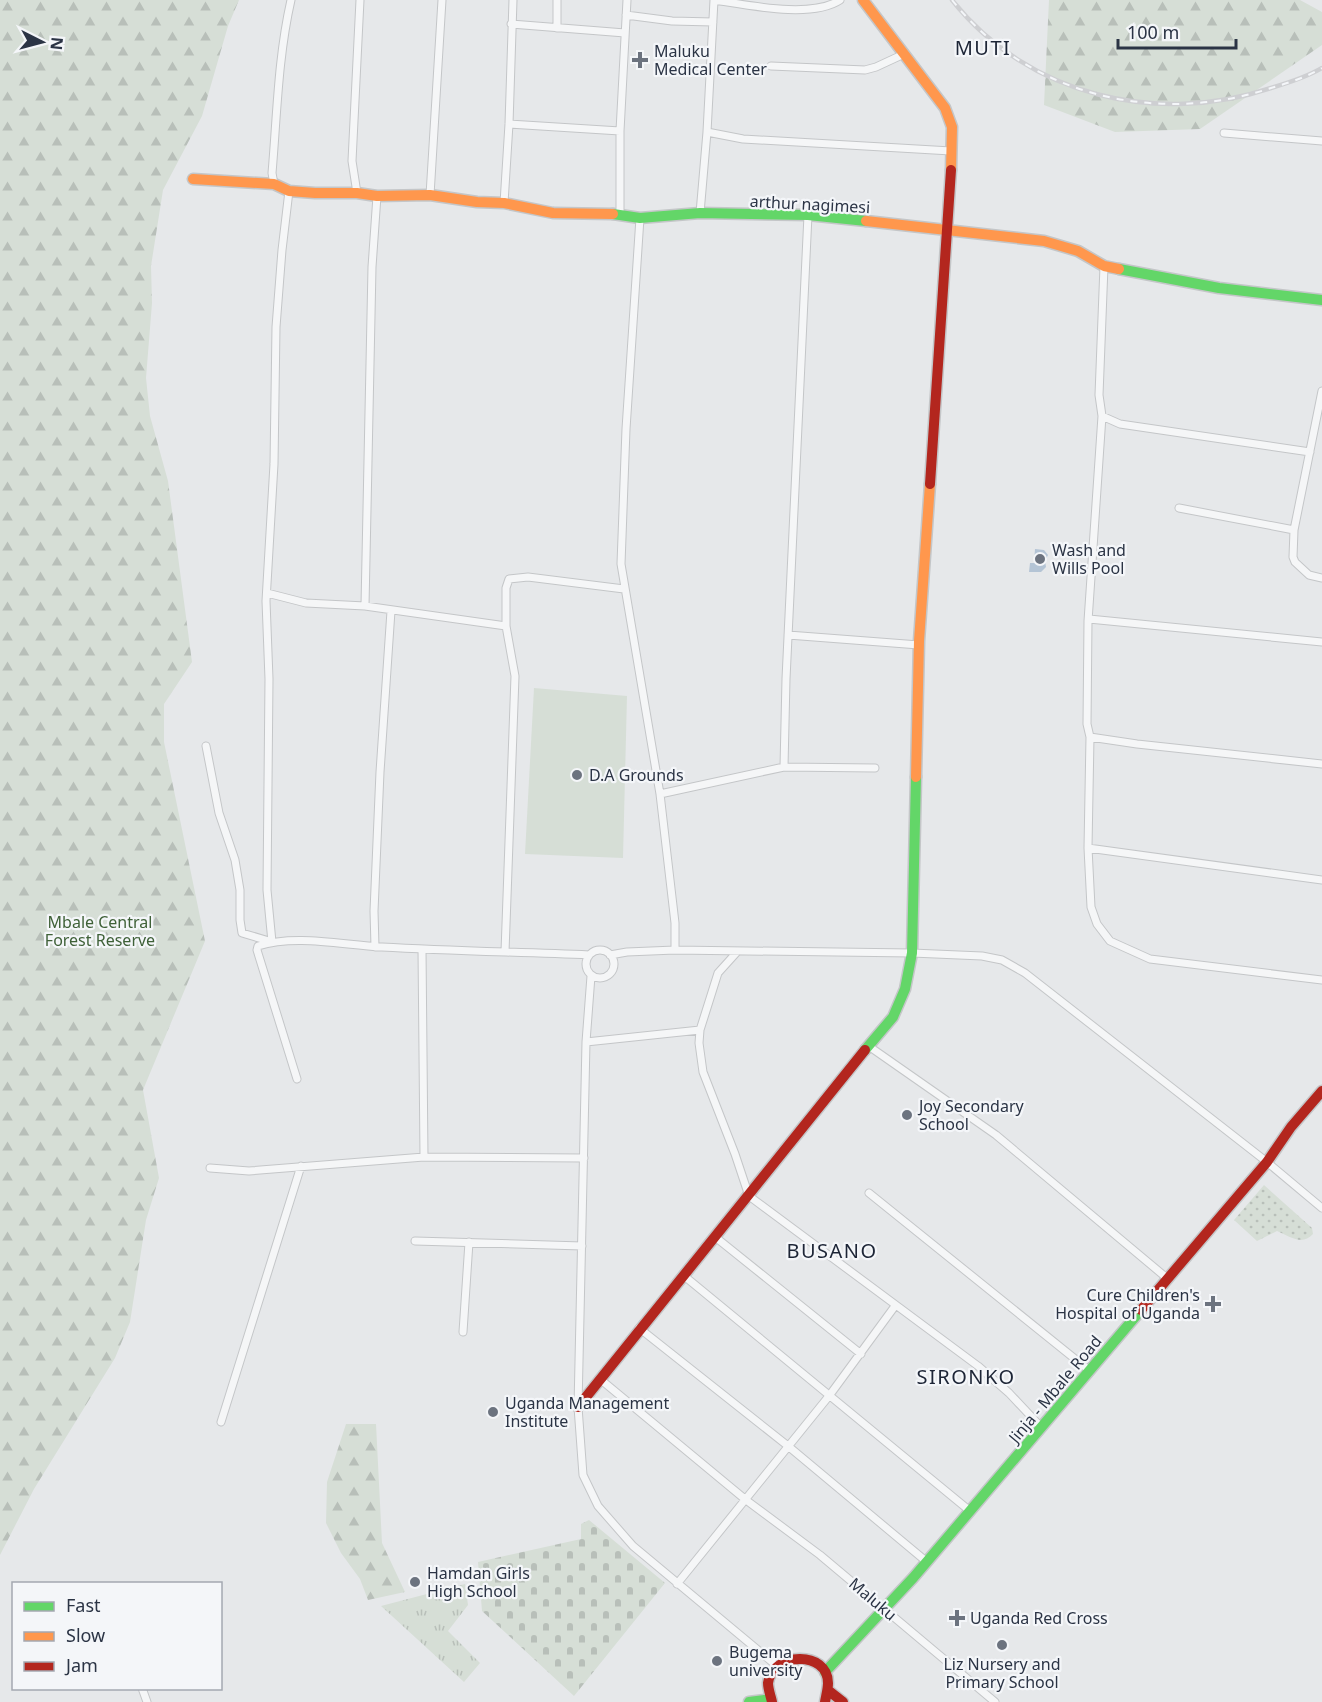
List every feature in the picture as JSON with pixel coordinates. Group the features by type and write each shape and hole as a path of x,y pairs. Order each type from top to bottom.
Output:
{"street":[{"path":"274,184 272,173 284,30 291,0"},
{"path":"357,194 352,161 360,0"},
{"path":"430,195 442,0"},
{"path":"504,203 513,0"},
{"path":"557,0 557,28"},
{"path":"620,214 620,130 627,0"},
{"path":"700,213 714,0 806,9 833,5 840,0"},
{"path":"578,1407 842,1077 870,1047 893,1017 905,989 912,953 919,645 948,230 952,127 945,108 863,0"},
{"path":"626,15 672,21 713,22"},
{"path":"511,24 625,33"},
{"path":"771,66 865,70 904,54"},
{"path":"509,124 620,130"},
{"path":"707,132 743,139 951,151"},
{"path":"1224,133 1322,141"},
{"path":"193,179 274,184 289,191 276,327 274,464 267,593 269,679 267,890 272,942"},
{"name":"arthur nagimesi","path":"289,191 377,196 430,195 477,202 504,203 553,213 620,214 640,218 700,213 808,215 1044,241 1078,251 1104,266 1219,288 1322,300"},
{"path":"365,606 372,267 377,196"},
{"path":"784,767 808,215"},
{"path":"640,218 621,530 621,564 660,794 675,923 675,950"},
{"path":"1104,266 1099,396 1102,416 1089,619 1087,724 1090,738 1091,907 1097,924 1110,941 1150,959 1322,980"},
{"path":"1322,391 1294,530 1293,557 1295,562 1309,575 1322,578"},
{"path":"1102,416 1120,424 1310,452"},
{"path":"1179,508 1294,530"},
{"path":"505,952 515,676 506,626 506,588 509,579 528,577 624,589"},
{"path":"267,593 306,603 365,606 506,626"},
{"path":"375,947 374,911 380,772 391,611"},
{"path":"1089,619 1322,642"},
{"path":"788,635 919,645"},
{"path":"1090,738 1322,764"},
{"path":"206,746 219,813 235,860 240,890 242,933 272,942"},
{"path":"660,794 784,767 875,768"},
{"path":"1089,848 1322,880"},
{"path":"297,1079 257,950 258,946 272,942 298,941 422,950 589,956 597,951 610,955 614,963 612,972 600,979 591,976"},
{"path":"422,950 421,1049 424,1157"},
{"path":"610,955 675,950 912,953 982,956 1002,960 1024,973 1267,1162 1322,1208"},
{"path":"737,952 718,973 700,1030 699,1051 703,1072 749,1196 978,1366 1009,1393 1041,1427"},
{"path":"589,956 586,964 591,976 586,1042 578,1407 583,1475 592,1496 617,1529 677,1584 777,1666"},
{"path":"586,1042 700,1030"},
{"path":"870,1047 996,1136 1168,1279"},
{"name":"Jinja - Mbale Road","path":"825,1672 927,1562 1267,1162 1291,1127 1322,1091"},
{"path":"210,1168 249,1171 424,1157 584,1158"},
{"path":"221,1422 300,1167"},
{"path":"869,1194 1090,1371"},
{"path":"714,1236 861,1354"},
{"path":"415,1241 582,1246"},
{"path":"463,1332 469,1242"},
{"path":"683,1275 970,1511"},
{"path":"677,1584 829,1396 895,1306"},
{"path":"639,1328 788,1446 927,1562"},
{"name":"Maluku","path":"600,1379 746,1500 820,1555 885,1608 995,1702"},
{"path":"749,1702 771,1701 769,1684 777,1666 791,1658 802,1657 819,1664 825,1672 829,1680 827,1697 843,1702"}],"green space":[{"name":"Mbale Central Forest Reserve","path":"0,0 239,0 228,26 202,116 163,190 151,266 152,303 146,378 150,416 168,481 192,662 164,704 164,742 205,941 143,1090 159,1178 146,1220 130,1322 115,1358 34,1489 0,1555"},
{"path":"1049,0 1300,0 1322,12 1322,45 1200,129 1115,132 1044,105"},
{"name":"D.A Grounds","path":"534,688 627,696 623,858 525,854"},
{"path":"1264,1185 1312,1228 1313,1234 1309,1238 1300,1240 1277,1231 1257,1241 1234,1220"},
{"path":"346,1424 376,1424 382,1543 405,1592 368,1600 360,1579 341,1553 326,1523 327,1482"},
{"path":"589,1520 665,1583 574,1696 482,1611 478,1562 581,1539 581,1524"},
{"path":"465,1584 468,1605 448,1631 480,1663 464,1682 381,1606"}],"water":[{"name":"Wash and Wills Pool","path":"1035,549 1044,550 1048,555 1045,561 1046,567 1041,572 1029,572 1030,563 1034,563"}],"railway":[{"path":"952,0 983,33 1018,60 1056,80 1097,94 1140,102 1184,104 1228,99 1284,84 1322,68"}],"traffic: fast":[{"path":"613,214 640,218 700,213 808,215 866,221"},
{"path":"1119,269 1219,288 1322,300"},
{"path":"865,1050 893,1017 905,989 912,953 916,777"},
{"path":"825,1672 913,1578 1141,1310"},
{"path":"749,1702 771,1699"}],"traffic: slow":[{"path":"863,0 945,108 952,127 951,170"},
{"path":"193,179 274,184 289,191 357,193 377,196 430,195 477,202 504,203 553,213 613,214"},
{"path":"866,221 1044,241 1078,251 1104,266 1119,269"},
{"path":"916,777 919,641 930,484"}],"traffic: jam":[{"path":"930,484 951,170"},
{"path":"578,1407 865,1050"},
{"path":"1141,1310 1267,1162 1291,1127 1322,1091"},
{"path":"772,1702 768,1683 772,1673 779,1665 800,1659 810,1660 826,1672 828,1683 825,1702"},
{"path":"829,1691 843,1702"}],"place":[{"name":"Maluku Medical Center","path":"640,60"},
{"name":"Wash and Wills Pool","path":"1040,559"},
{"name":"D.A Grounds","path":"577,775"},
{"name":"Joy Secondary School","path":"907,1115"},
{"name":"Cure Children's Hospital of Uganda","path":"1213,1304"},
{"name":"Uganda Management Institute","path":"493,1412"},
{"name":"Hamdan Girls High School","path":"415,1582"},
{"name":"Uganda Red Cross","path":"957,1618"},
{"name":"Liz Nursery and Primary School","path":"1002,1645"},
{"name":"Bugema university","path":"717,1661"}],"district":[{"name":"MUTI","path":"983,48"},
{"name":"BUSANO","path":"832,1251"},
{"name":"SIRONKO","path":"966,1377"}]}
